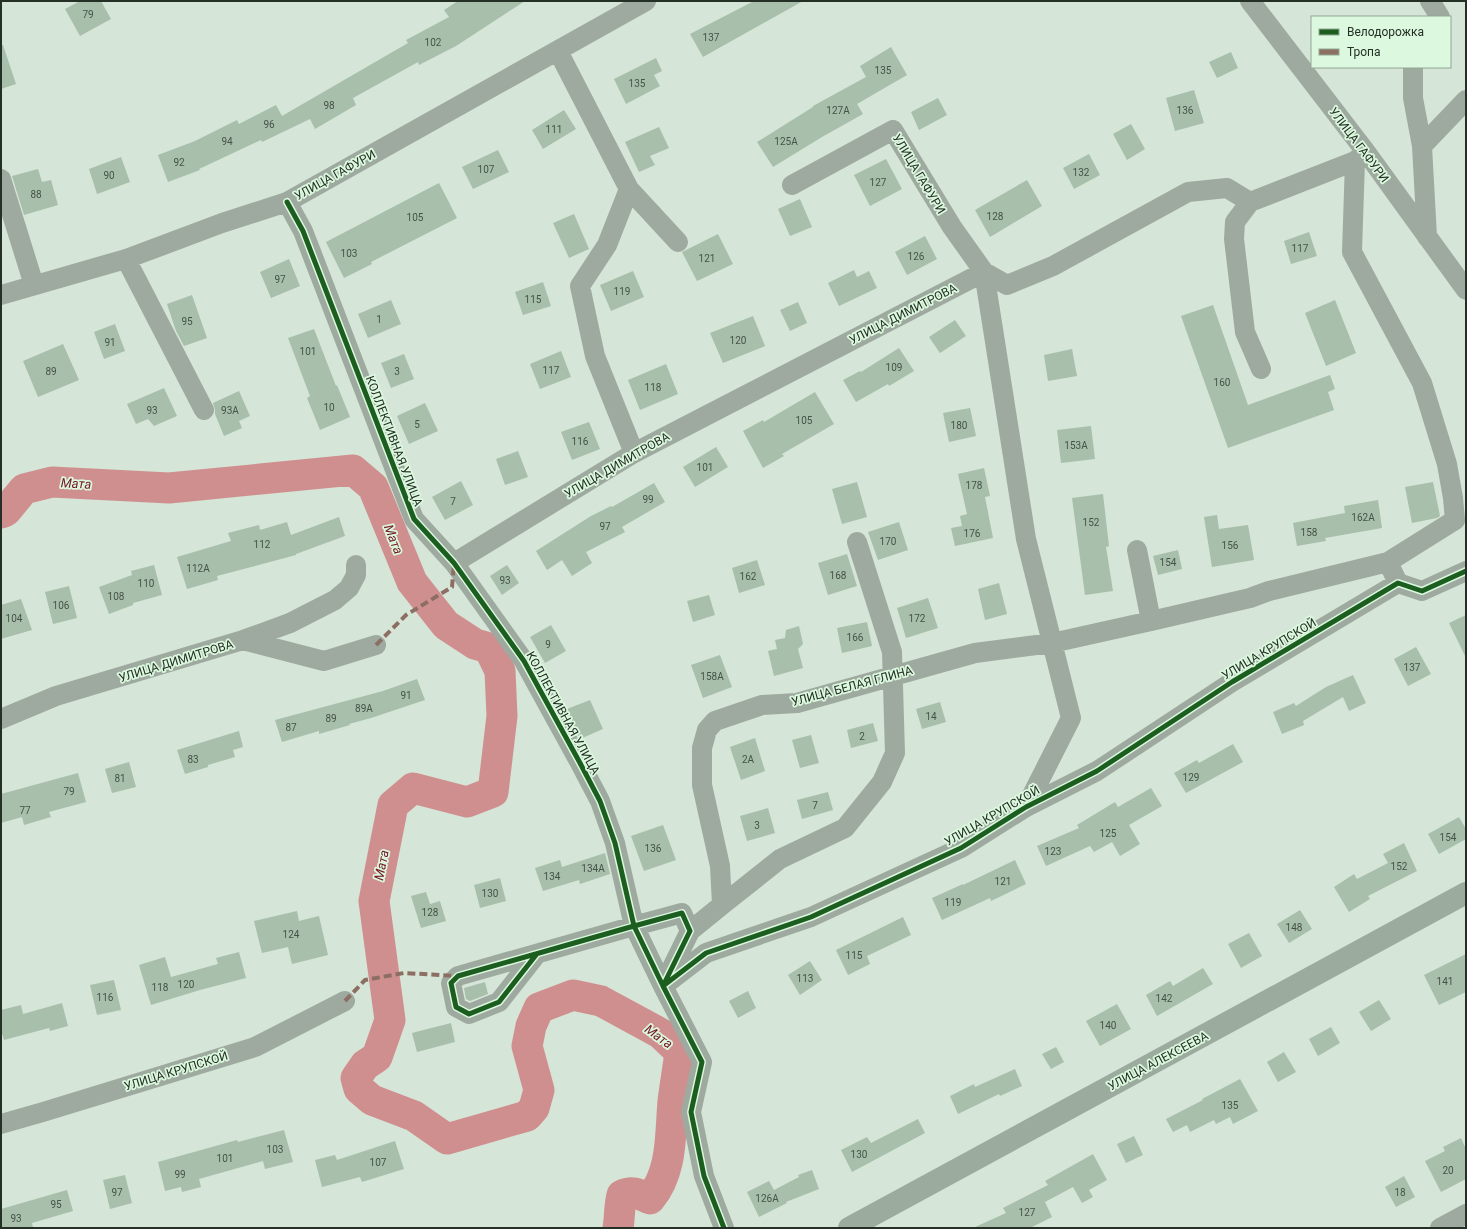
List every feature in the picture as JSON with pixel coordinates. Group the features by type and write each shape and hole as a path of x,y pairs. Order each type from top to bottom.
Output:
{"main road":[{"name":"УЛИЦА АЛЕКСЕЕВА","path":"850,1228 1466,893"}],"street":[{"name":"УЛИЦА ГАФУРИ","path":"1,295 126,259 222,223 287,202 646,1"},
{"name":"УЛИЦА ГАФУРИ","path":"1250,1 1360,157 1426,237 1466,290"},
{"path":"1430,1 1439,16"},
{"path":"558,51 629,189 678,242"},
{"path":"1413,68 1413,98 1422,146 1426,237"},
{"path":"1422,146 1466,100"},
{"name":"УЛИЦА ГАФУРИ","path":"792,185 893,130 952,227 984,272"},
{"path":"1261,369 1245,332 1234,239 1235,222 1250,202 1360,157 1352,252 1422,383 1446,464 1460,499"},
{"path":"1,179 34,285"},
{"path":"984,272 1007,284 1053,266 1188,192 1227,188 1250,202"},
{"path":"629,189 607,245 580,286 596,356 634,453"},
{"name":"КОЛЛЕКТИВНАЯ УЛИЦА","path":"287,202 303,231 414,519 454,562 524,661 600,801 615,843 634,926"},
{"path":"126,259 204,410"},
{"path":"984,272 1026,538 1071,718 1026,807"},
{"name":"УЛИЦА ДИМИТРОВА","path":"454,562 634,453 984,272"},
{"name":"УЛИЦА БЕЛАЯ ГЛИНА","path":"722,905 720,866 702,785 702,748 707,730 715,722 762,705 797,703 975,653 1052,643 1250,598 1269,591 1388,562 1455,520 1460,499"},
{"path":"663,986 690,931 780,859 845,828 882,782 895,753 892,652 857,542"},
{"path":"1137,550 1151,621"},
{"path":"1388,562 1398,582 1422,591 1466,571"},
{"path":"243,640 290,623 335,600 349,588 356,575 356,565"},
{"name":"УЛИЦА КРУПСКОЙ","path":"663,986 706,952 811,917 961,848 1026,807 1097,771 1232,682 1398,582"},
{"name":"УЛИЦА ДИМИТРОВА","path":"1,719 56,696 243,640 324,661 376,645"},
{"path":"536,955 682,913 690,931"},
{"path":"634,926 702,1062 691,1112 704,1176 724,1228"},
{"name":"УЛИЦА КРУПСКОЙ","path":"1,1124 255,1047 345,1001"},
{"path":"1440,1228 1466,1214"}],"building":[{"path":"80,1 101,1 111,19 80,36 65,9"},
{"path":"458,1 525,1 456,46 419,65 418,62 353,98 356,105 315,129 310,119 262,142 261,140 199,169 200,170 168,182 158,155 195,141 237,120 239,124 276,105 282,116 408,43 406,40 449,17 444,10"},
{"path":"754,1 803,1 703,57 690,34"},
{"path":"1,45 3,45 16,84 1,89"},
{"path":"891,47 907,75 857,104 863,114 773,167 757,142 813,106 866,77 860,66"},
{"path":"1231,52 1238,68 1217,78 1209,62"},
{"path":"656,58 662,71 654,75 660,86 626,104 614,79"},
{"path":"1194,90 1204,123 1175,131 1166,98"},
{"path":"938,98 947,115 919,130 911,112"},
{"path":"564,110 576,129 543,149 532,130"},
{"path":"1131,124 1145,149 1127,160 1113,134"},
{"path":"659,127 669,148 650,156 655,165 639,172 625,142"},
{"path":"498,150 509,172 473,189 462,167"},
{"path":"1089,154 1100,175 1074,189 1063,168"},
{"path":"121,157 130,182 97,194 89,169"},
{"path":"886,159 902,189 870,206 854,175"},
{"path":"38,169 42,182 51,180 58,205 24,215 12,176"},
{"path":"1027,180 1042,206 990,237 975,210"},
{"path":"439,183 457,218 371,262 372,264 344,278 326,242"},
{"path":"800,199 812,227 790,236 778,209"},
{"path":"574,214 589,249 569,258 553,223"},
{"path":"1309,232 1317,256 1291,264 1284,241"},
{"path":"718,234 733,264 697,281 682,252"},
{"path":"925,236 937,259 907,275 895,252"},
{"path":"289,259 300,286 271,298 260,272"},
{"path":"854,270 857,277 869,271 877,288 839,306 828,283"},
{"path":"633,271 644,297 611,311 600,285"},
{"path":"543,282 551,306 523,315 515,292"},
{"path":"192,295 207,338 184,346 176,331 167,304"},
{"path":"391,300 401,324 368,338 358,314"},
{"path":"1335,300 1356,353 1326,366 1305,313"},
{"path":"798,302 807,323 790,331 780,310"},
{"path":"1213,305 1248,405 1330,375 1335,389 1328,392 1334,410 1228,448 1181,316"},
{"path":"753,316 765,346 723,363 710,333"},
{"path":"955,320 966,336 940,353 929,337"},
{"path":"115,324 125,351 104,359 94,332"},
{"path":"314,329 336,386 337,385 350,417 320,430 307,398 310,396 288,338"},
{"path":"63,344 79,380 38,397 23,361"},
{"path":"899,348 914,371 889,386 888,384 856,402 843,380 860,371 861,372"},
{"path":"1072,349 1077,376 1048,381 1044,355"},
{"path":"561,351 571,377 540,389 530,364"},
{"path":"404,354 414,379 391,388 381,363"},
{"path":"666,364 678,394 640,410 628,380"},
{"path":"164,388 177,416 154,426 148,419 136,424 127,404"},
{"path":"239,391 250,416 239,421 242,428 224,436 215,414 213,403"},
{"path":"815,392 834,424 782,454 784,456 763,468 743,431 763,420 764,422"},
{"path":"425,403 438,431 409,444 397,416"},
{"path":"970,408 976,436 949,442 943,413"},
{"path":"589,422 600,449 572,460 561,432"},
{"path":"1091,426 1095,459 1061,463 1057,430"},
{"path":"716,447 728,467 695,487 683,467"},
{"path":"518,451 528,477 505,485 496,459"},
{"path":"984,468 990,496 985,497 993,538 955,546 951,528 962,526 960,516 967,514 958,474"},
{"path":"461,481 473,505 445,520 432,497"},
{"path":"857,482 867,517 842,524 832,489"},
{"path":"1433,482 1440,516 1437,518 1412,523 1405,487"},
{"path":"654,483 665,502 622,527 625,532 586,552 592,563 572,576 562,560 547,570 536,551 591,516 611,506 612,507"},
{"path":"1103,494 1109,546 1106,547 1113,591 1085,595 1072,498"},
{"path":"1378,500 1382,528 1325,538 1326,541 1297,546 1293,523 1345,513 1344,506"},
{"path":"1217,515 1219,529 1248,525 1254,560 1212,567 1204,517"},
{"path":"339,517 345,536 296,555 217,576 218,580 187,589 177,557 231,541 228,533 259,525 260,530 287,522 291,535"},
{"path":"899,522 908,550 878,560 868,532"},
{"path":"1178,550 1182,569 1158,575 1153,556"},
{"path":"847,554 857,586 828,595 818,563"},
{"path":"757,560 765,585 739,593 732,568"},
{"path":"154,565 162,595 133,603 133,605 109,614 99,587 132,575 131,571"},
{"path":"507,565 519,583 502,595 490,576"},
{"path":"999,583 1007,614 985,620 978,589"},
{"path":"69,586 77,618 53,624 45,592"},
{"path":"709,595 715,615 693,622 687,601"},
{"path":"928,598 938,628 906,638 897,608"},
{"path":"21,599 32,630 1,639 1,605"},
{"path":"1466,615 1466,658 1449,623"},
{"path":"867,622 872,646 842,653 837,628"},
{"path":"551,625 566,651 545,663 530,637"},
{"path":"799,626 803,644 798,649 803,668 774,676 768,651 777,649 775,640 785,638 786,630"},
{"path":"1416,647 1431,674 1408,686 1394,659"},
{"path":"720,655 732,687 703,698 691,665"},
{"path":"1353,675 1366,703 1349,711 1343,697 1303,721 1304,725 1282,734 1273,712 1294,703 1296,706 1326,687"},
{"path":"417,679 425,700 349,724 350,725 319,734 319,731 282,742 275,720 383,691"},
{"path":"590,700 603,729 580,739 567,709"},
{"path":"940,702 946,722 922,729 916,709"},
{"path":"873,723 878,741 851,748 847,730"},
{"path":"239,731 243,747 233,750 235,757 185,774 177,750"},
{"path":"811,735 819,763 800,768 792,740"},
{"path":"755,738 765,771 741,780 730,747"},
{"path":"1233,744 1243,762 1186,793 1174,773 1197,760 1199,763"},
{"path":"129,762 136,787 112,793 105,769"},
{"path":"78,773 86,802 49,812 51,817 24,825 22,817 1,823 1,794"},
{"path":"1151,788 1162,806 1129,825 1140,844 1120,856 1112,842 1094,852 1090,846 1046,866 1037,846 1079,828 1077,825 1115,802 1118,807"},
{"path":"828,792 833,810 802,819 797,800"},
{"path":"768,808 775,833 747,841 740,816"},
{"path":"1459,817 1466,829 1466,839 1439,854 1428,834"},
{"path":"663,825 676,860 644,871 631,836"},
{"path":"1404,843 1417,871 1368,896 1370,899 1349,912 1334,887 1354,874 1357,879 1388,863 1383,854"},
{"path":"605,853 610,874 580,884 579,880 543,891 535,868 560,860 562,867"},
{"path":"1015,860 1026,884 991,901 990,898 942,920 932,898"},
{"path":"500,878 506,901 480,908 474,885"},
{"path":"426,892 430,904 440,901 446,921 421,928 411,896"},
{"path":"1300,910 1312,929 1289,943 1277,924"},
{"path":"297,911 299,921 319,916 328,955 292,964 288,947 262,953 254,921"},
{"path":"903,917 911,935 867,956 870,964 848,975 836,950"},
{"path":"1249,933 1262,956 1241,968 1228,944"},
{"path":"239,952 246,978 151,1005 139,965 165,957 171,977 218,964 216,958"},
{"path":"1466,954 1466,992 1439,1005 1424,975"},
{"path":"810,961 822,980 800,995 788,975"},
{"path":"1203,968 1213,984 1157,1016 1146,995 1170,981 1173,986"},
{"path":"114,980 121,1010 97,1015 90,985"},
{"path":"485,982 488,994 470,1001 466,999 464,988"},
{"path":"748,991 756,1008 738,1018 729,1001"},
{"path":"1379,1000 1391,1019 1371,1031 1359,1012"},
{"path":"62,1003 68,1026 50,1031 49,1028 4,1040 1,1030 1,1010 21,1005 23,1014"},
{"path":"1117,1004 1131,1029 1100,1046 1086,1021"},
{"path":"451,1023 455,1042 417,1052 412,1033"},
{"path":"1331,1027 1340,1043 1318,1056 1309,1039"},
{"path":"1056,1047 1064,1062 1051,1069 1042,1054"},
{"path":"1284,1052 1296,1072 1278,1082 1267,1062"},
{"path":"1015,1069 1022,1086 1000,1096 999,1094 958,1114 950,1096 974,1084 975,1087"},
{"path":"1240,1079 1258,1111 1233,1124 1230,1117 1216,1124 1214,1120 1190,1132 1187,1125 1173,1132 1166,1119"},
{"path":"918,1119 925,1133 852,1172 841,1150 867,1137 871,1143"},
{"path":"284,1130 293,1162 265,1169 263,1161 199,1179 201,1187 182,1192 181,1187 165,1191 158,1162 237,1140 238,1142"},
{"path":"1134,1136 1143,1155 1126,1163 1117,1144"},
{"path":"1461,1138 1466,1149 1466,1179 1441,1192 1425,1161 1445,1151 1443,1147"},
{"path":"395,1141 404,1169 362,1182 360,1177 322,1187 315,1160 335,1155 337,1160"},
{"path":"1093,1154 1107,1180 1089,1190 1093,1197 1082,1203 1073,1187 1045,1202 1052,1217 1030,1228 973,1228 1006,1213 1003,1208 1048,1185 1045,1181"},
{"path":"812,1170 819,1189 786,1202 787,1203 759,1217 747,1192 769,1181 774,1190 799,1177 798,1175"},
{"path":"125,1175 132,1203 110,1209 103,1180"},
{"path":"1404,1176 1415,1197 1396,1207 1385,1187"},
{"path":"67,1190 73,1211 32,1223 33,1228 1,1228 1,1209"}],"waterway":[{"name":"Мата","path":"1,513 6,511 24,489 52,482 169,488 353,470 373,487 412,582 446,625 475,644 489,648 500,671 502,716 493,792 467,802 413,788 393,805 374,901 390,1020 377,1057 365,1065 356,1078 359,1089 372,1100 414,1116 447,1139 527,1116 534,1108 539,1090 527,1046 531,1026 539,1008 573,995 601,1001 660,1033 680,1052 673,1101 669,1152 663,1177 650,1199 633,1193 622,1195 618,1228"}],"marked path":[{"path":"376,645 406,615 452,587 454,563"},
{"path":"345,1001 365,980 404,973 458,976"}],"cycle path":[{"path":"287,202 303,231 414,519 454,563 524,661 600,801 615,843 634,926 682,913 690,931 663,986 702,1062 691,1112 704,1176 724,1228"},
{"path":"536,955 499,1002 469,1014 456,1007 451,983 458,976 634,926 663,986 706,953 811,917 961,848 1026,807 1097,771 1232,682 1398,583 1422,591 1466,571"}]}
